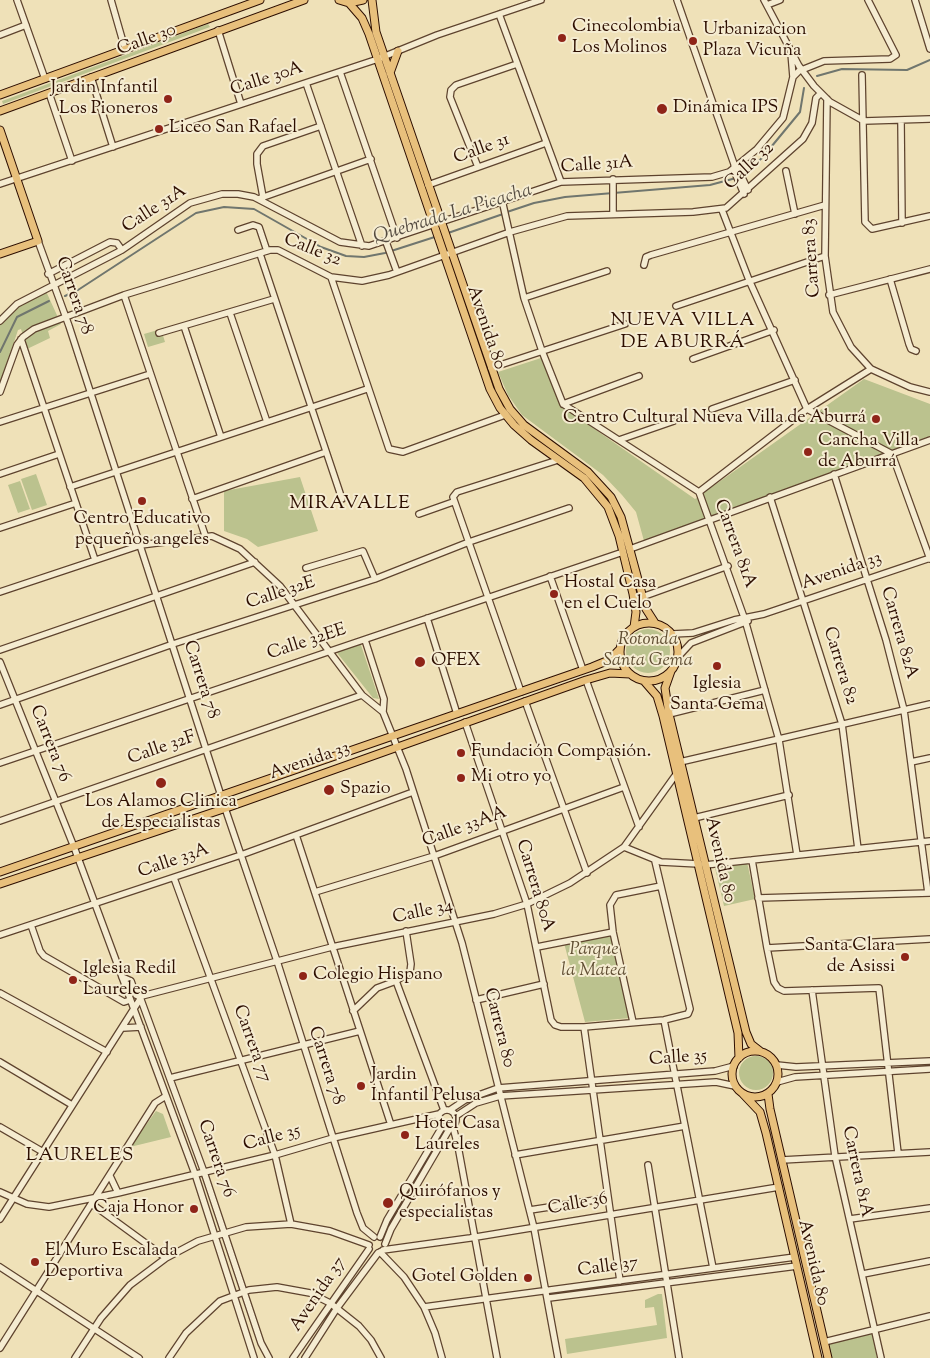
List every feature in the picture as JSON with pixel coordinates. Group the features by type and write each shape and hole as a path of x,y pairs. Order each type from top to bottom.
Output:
{"main road":[{"name":"Calle 30","path":"0,95 260,0"},
{"name":"Calle 30","path":"0,110 304,0"},
{"path":"339,0 349,3 363,0"},
{"name":"Avenida 80","path":"372,0 374,25 381,58 445,245 488,382 504,415 531,440 584,478 602,498 612,514 627,550 648,614 655,623"},
{"name":"Avenida 80","path":"349,3 365,24 390,73 428,185 439,227"},
{"path":"390,73 398,50"},
{"name":"Carrera 78","path":"0,130 38,242"},
{"path":"0,254 38,242"},
{"name":"Avenida 80","path":"448,256 502,395 516,416 532,431 588,472 605,489 621,517 635,604 634,627"},
{"path":"655,623 672,634 677,643 678,657 671,671 657,680 644,681 630,674 622,663 620,650 624,637 634,627 655,623"},
{"name":"Avenida 33","path":"0,872 522,692 609,660 620,650"},
{"name":"Avenida 80","path":"671,671 665,688 669,714 694,818 702,865 738,1033 739,1058"},
{"name":"Avenida 33","path":"0,884 225,808 586,680 610,673 630,674"},
{"name":"Avenida 80","path":"644,681 660,702 746,1032 751,1044 760,1051"},
{"path":"760,1051 767,1054 777,1065 777,1082 768,1094 754,1098 743,1094 735,1086 733,1080 734,1066 745,1053 760,1051"},
{"name":"Avenida 80","path":"743,1094 760,1112 818,1358"},
{"name":"Avenida 80","path":"768,1094 828,1358"}],"street":[{"path":"17,0 45,79"},
{"path":"112,0 125,49"},
{"name":"Calle 30A","path":"0,184 340,72 541,0"},
{"path":"677,0 736,169 746,191"},
{"path":"780,0 766,3 802,69 813,85 827,99 864,121 930,119"},
{"path":"792,78 802,69 824,61 890,58 896,55 896,50 868,0"},
{"path":"916,0 930,49"},
{"path":"499,14 561,182"},
{"path":"0,36 26,25"},
{"path":"218,30 241,104"},
{"name":"Calle 31A","path":"0,321 17,304 122,250 190,203 222,194 238,194 261,198 340,242 362,246 386,242 439,227 561,182 712,177 736,169 783,118 792,78 791,51"},
{"path":"478,167 450,96 450,90 456,85 518,64"},
{"path":"340,72 397,238"},
{"path":"862,75 865,222 872,229 930,216"},
{"path":"91,77 113,147"},
{"path":"306,83 362,246"},
{"name":"Calle 32","path":"813,85 815,105"},
{"path":"49,93 72,161"},
{"name":"Calle 32","path":"21,339 43,324 124,295 267,252 278,250 331,277 362,281 448,256 510,232 567,216 613,212 722,210 731,206 803,139 812,123 816,98 821,93"},
{"name":"Carrera 83","path":"827,99 825,256 828,294 833,312 850,347 871,369 910,387 930,392"},
{"path":"901,121 902,223"},
{"path":"321,126 264,146 257,154 261,198 371,159"},
{"name":"Calle 31","path":"428,185 546,143"},
{"path":"786,171 795,214"},
{"path":"613,181 613,212"},
{"path":"503,204 510,232 509,239 524,298 563,404 639,376"},
{"path":"644,265 646,258 651,255 825,205"},
{"path":"722,210 749,280 774,330 807,409 892,454 930,558"},
{"path":"238,230 253,225 259,227 267,252"},
{"name":"Carrera 78","path":"38,242 65,317 191,698 225,808 278,961 302,1045 361,1224 377,1237 382,1250"},
{"name":"Calle 31A","path":"48,274 110,242 117,243 122,250"},
{"path":"386,242 397,272"},
{"path":"260,254 342,499"},
{"path":"676,306 825,256"},
{"path":"828,294 930,269"},
{"path":"524,298 607,271"},
{"path":"331,277 367,390 389,449 403,452 504,415"},
{"path":"890,279 909,344 911,349 916,351"},
{"path":"0,592 141,545 205,535 124,295"},
{"path":"159,333 274,299"},
{"path":"230,313 267,422"},
{"path":"491,368 625,324"},
{"path":"184,326 221,437"},
{"path":"693,358 774,330"},
{"path":"0,392 21,339"},
{"path":"21,339 95,560"},
{"path":"699,492 807,409 871,369"},
{"path":"0,422 150,374"},
{"path":"712,409 795,380"},
{"path":"70,487 367,390"},
{"name":"Carrera 81A","path":"563,404 699,492 728,566 779,740 797,855"},
{"path":"619,440 674,421"},
{"name":"Calle 32EE","path":"0,763 627,550 930,440"},
{"path":"192,499 326,452"},
{"path":"0,474 59,454"},
{"path":"522,692 453,502 453,497 457,492 558,460"},
{"name":"Carrera 82A","path":"834,474 886,640 904,710 929,893"},
{"name":"Carrera 82","path":"770,497 842,724 858,848"},
{"path":"419,514 453,502"},
{"path":"0,528 76,503"},
{"name":"Calle 32E","path":"0,705 173,644 296,606 375,579 469,542 570,508"},
{"name":"Carrera 80","path":"205,535 228,541 255,562 296,606 362,695 383,712"},
{"path":"306,568 359,551 366,554 375,579"},
{"name":"Avenida 33","path":"672,634 694,633 745,620 930,558"},
{"path":"0,650 255,562"},
{"path":"642,597 728,566"},
{"path":"550,576 583,670"},
{"path":"427,618 457,714"},
{"name":"Avenida 33","path":"678,657 691,643 745,620"},
{"name":"Carrera 80","path":"365,640 384,699 383,712 413,792 456,921 530,1210 548,1291 558,1358"},
{"name":"Carrera 76","path":"0,662 74,847 141,1027 194,1174 254,1358"},
{"path":"586,680 639,827"},
{"path":"669,714 765,690"},
{"name":"Calle 32F","path":"0,822 362,695"},
{"path":"525,701 587,873"},
{"path":"680,762 930,704"},
{"name":"Carrera 80A","path":"465,722 526,904 537,947 551,1020 555,1025 561,1027 584,1027"},
{"path":"911,762 930,758"},
{"path":"677,773 624,847 655,861 702,865 930,841"},
{"name":"Calle 33AA","path":"314,892 434,856 624,787"},
{"name":"Calle 33A","path":"0,935 241,855 413,792"},
{"path":"694,818 789,795"},
{"path":"296,835 391,1125"},
{"name":"Calle 34","path":"140,997 332,947 494,914 526,904 587,873 624,847"},
{"path":"752,860 767,948 774,982 778,988 784,991 879,988 898,1153"},
{"path":"620,1281 584,1027 664,1020 688,1014 690,1009 655,861"},
{"name":"Carrera 77","path":"174,878 275,1155 291,1224"},
{"path":"632,1022 613,932 610,905 616,896 661,886"},
{"path":"758,898 929,893"},
{"path":"31,925 40,951 44,956 124,1002 130,1000"},
{"path":"354,1011 377,988 407,975 411,969 406,931"},
{"path":"537,947 613,932"},
{"path":"767,948 930,939"},
{"name":"Carrera 76","path":"122,977 131,981 136,995 140,997 204,1172 261,1343 269,1358"},
{"path":"377,1237 442,1127 443,1114 396,980"},
{"path":"476,1000 544,984"},
{"name":"Carrera 81A","path":"812,990 835,1156 882,1358"},
{"path":"0,993 107,1052"},
{"path":"0,1219 123,1028 140,997"},
{"path":"664,1020 713,1268"},
{"path":"123,1028 141,1027"},
{"path":"170,1078 360,1031"},
{"path":"777,1065 930,1061"},
{"path":"0,1062 72,1105"},
{"name":"Calle 35","path":"0,1192 13,1199 42,1207 94,1201 118,1193 275,1155 333,1138 443,1114 465,1100 498,1088 715,1071 734,1066"},
{"path":"777,1082 795,1077 930,1069"},
{"name":"Calle 35","path":"456,1116 476,1103 500,1096 721,1082 735,1086"},
{"path":"0,1348 155,1104 166,1096"},
{"path":"443,1114 456,1116"},
{"name":"Avenida 37","path":"305,1358 337,1308 382,1250 391,1229 451,1127 456,1122 456,1116"},
{"path":"515,1155 685,1126"},
{"path":"0,1127 43,1152"},
{"path":"442,1127 451,1127 458,1146 497,1358"},
{"path":"782,1160 930,1152"},
{"path":"648,1165 680,1358"},
{"path":"110,1176 118,1193"},
{"name":"Calle 36","path":"382,1250 534,1228 778,1187"},
{"name":"Calle 36","path":"530,1210 608,1198"},
{"path":"94,1201 166,1258"},
{"path":"850,1220 930,1208"},
{"path":"75,1358 94,1328 130,1285 166,1258 198,1241 246,1226 291,1224 330,1231 382,1250 404,1277 424,1307 436,1333 442,1358"},
{"name":"Avenida 37","path":"294,1358 369,1246 377,1237"},
{"name":"Calle 37","path":"424,1307 795,1257"},
{"path":"863,1274 930,1262"},
{"name":"Calle 37","path":"549,1298 797,1266"},
{"path":"0,1267 139,1358"},
{"path":"169,1358 196,1322 220,1301 234,1294 266,1287 288,1287 310,1293 330,1303 365,1332 381,1358"},
{"path":"824,1342 930,1316"}],"green space":[{"path":"208,24 210,27 3,104 2,101"},
{"path":"45,289 61,324 48,331 50,338 27,349 21,329 18,330 0,384 0,321 9,310"},
{"path":"161,329 165,342 148,347 144,334"},
{"path":"541,358 563,407 695,499 864,379 930,404 930,436 644,541 636,512 622,495 603,475 522,415 508,395 498,372"},
{"path":"36,474 47,505 32,510 21,479"},
{"path":"300,477 318,531 258,547 247,539 224,531 224,491"},
{"path":"20,481 30,509 18,513 8,485"},
{"name":"Rotonda Santa Gema","path":"648,629 660,633 666,639 670,651 666,663 660,669 648,673 636,669 630,663 626,651 630,639 636,633"},
{"path":"360,642 379,699 373,698 334,649"},
{"path":"747,862 755,899 724,906 715,868"},
{"name":"Parque la Matea","path":"612,933 630,1018 585,1022 564,943"},
{"path":"756,1056 768,1061 773,1073 768,1085 756,1090 744,1085 739,1073 744,1061"},
{"path":"156,1111 163,1114 171,1137 130,1147"},
{"path":"662,1294 667,1338 567,1354 565,1339 657,1325 654,1307 645,1308 645,1300"},
{"path":"872,1332 877,1358 832,1358 828,1344"}],"waterway":[{"path":"817,76 842,69 907,70 930,60"},
{"name":"Quebrada La Picacha","path":"743,174 762,158 800,112 804,88"},
{"name":"Quebrada La Picacha","path":"507,212 534,203 565,197 710,185 736,178"},
{"name":"Quebrada La Picacha","path":"65,296 78,290 196,213 224,207 254,209 321,247 346,256 364,257 385,253 444,234"},
{"name":"Quebrada La Picacha","path":"448,233 503,214"},
{"name":"Quebrada La Picacha","path":"0,352 17,317 49,301"}],"place":[{"name":"Cinecolombia Los Molinos","path":"562,38"},
{"name":"Urbanizacion Plaza Vicuña","path":"693,41"},
{"name":"Jardin Infantil Los Pioneros","path":"168,99"},
{"name":"Dinámica IPS","path":"662,109"},
{"name":"Liceo San Rafael","path":"159,129"},
{"name":"Centro Cultural Nueva Villa de Aburrá","path":"876,419"},
{"name":"Cancha Villa de Aburrá","path":"808,452"},
{"name":"Centro Educativo pequeños angeles","path":"142,501"},
{"name":"Hostal Casa en el Cuelo","path":"554,594"},
{"name":"OFEX","path":"420,662"},
{"name":"Iglesia Santa Gema","path":"717,666"},
{"name":"Fundación Compasión.","path":"461,753"},
{"name":"Mi otro yo","path":"461,778"},
{"name":"Los Alamos Clinica de Especialistas","path":"161,783"},
{"name":"Spazio","path":"329,790"},
{"name":"Santa Clara de Asissi","path":"905,957"},
{"name":"Colegio Hispano","path":"303,976"},
{"name":"Iglesia Redil Laureles","path":"73,980"},
{"name":"Jardin Infantil Pelusa","path":"361,1086"},
{"name":"Hotel Casa Laureles","path":"405,1135"},
{"name":"Quirófanos y especialistas","path":"388,1203"},
{"name":"Caja Honor","path":"194,1209"},
{"name":"El Muro Escalada Deportiva","path":"35,1262"},
{"name":"Gotel Golden","path":"528,1278"}],"district":[{"name":"NUEVA VILLA DE ABURRÁ","path":"683,333"},
{"name":"MIRAVALLE","path":"350,505"},
{"name":"LAURELES","path":"80,1157"}]}
